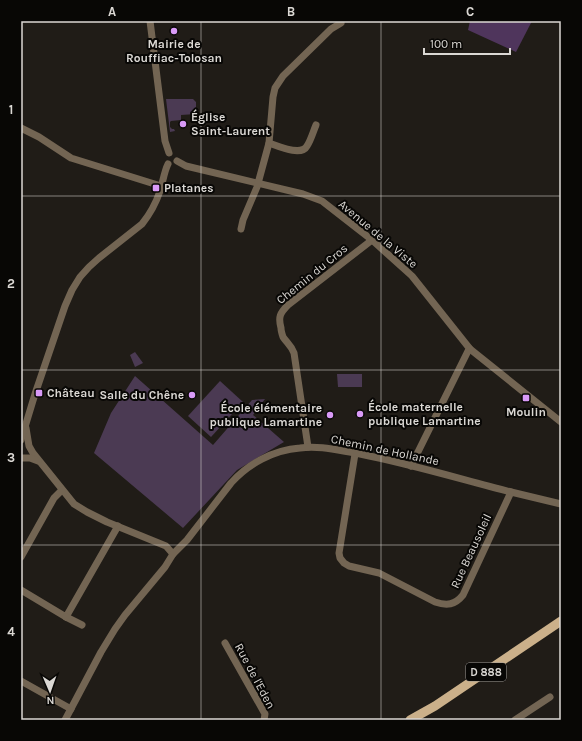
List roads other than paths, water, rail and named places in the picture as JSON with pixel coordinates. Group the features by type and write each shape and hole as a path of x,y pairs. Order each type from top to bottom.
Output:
{"main road":[{"name":"D 888","path":"410,720 435,706 561,621"}],"street":[{"path":"150,21 165,141 169,154"},
{"path":"241,229 242,220 258,183 269,143 274,88 283,76 323,36 341,23"},
{"path":"269,143 297,152 302,151 307,147 316,126"},
{"path":"21,128 39,137 71,158 161,186"},
{"path":"168,164 172,164 177,161 176,155 173,153 169,154"},
{"path":"21,440 34,394 72,290 94,262 142,224 153,208 168,164 166,156 169,154"},
{"name":"Avenue de la Viste","path":"177,161 186,166 303,194 322,201 372,240 412,276 470,349 561,422"},
{"name":"Chemin du Cros","path":"308,447 294,353 292,347 282,335 279,318 282,311 288,305 372,240"},
{"path":"411,466 470,349"},
{"path":"26,424 27,439 30,448 38,461 48,471 74,504 87,512 166,546 173,554"},
{"path":"21,444 24,444 30,448"},
{"name":"Chemin de Hollande","path":"65,720 115,629 143,592 165,567 173,554 187,540 238,475 257,462 275,454 308,447 371,456 561,504"},
{"path":"24,458 30,455 30,448"},
{"name":"Rue Beausoleil","path":"355,454 339,553 340,558 349,566 379,573 441,604 454,603 463,595 511,492"},
{"path":"24,458 38,461"},
{"path":"21,558 54,498 62,490"},
{"path":"66,617 118,526"},
{"path":"21,590 82,625"},
{"name":"Rue de l'Eden","path":"225,642 265,714 264,720"},
{"path":"21,681 71,709"},
{"path":"515,720 550,697"}],"place":[{"name":"Mairie de Rouffiac-Tolosan","path":"174,31"},
{"name":"Église Saint-Laurent","path":"183,124"},
{"name":"Platanes","path":"156,188"},
{"name":"Château","path":"39,393"},
{"name":"Salle du Chêne","path":"192,395"},
{"name":"Moulin","path":"526,398"},
{"name":"École maternelle publique Lamartine","path":"360,414"},
{"name":"École élémentaire publique Lamartine","path":"330,415"}]}
